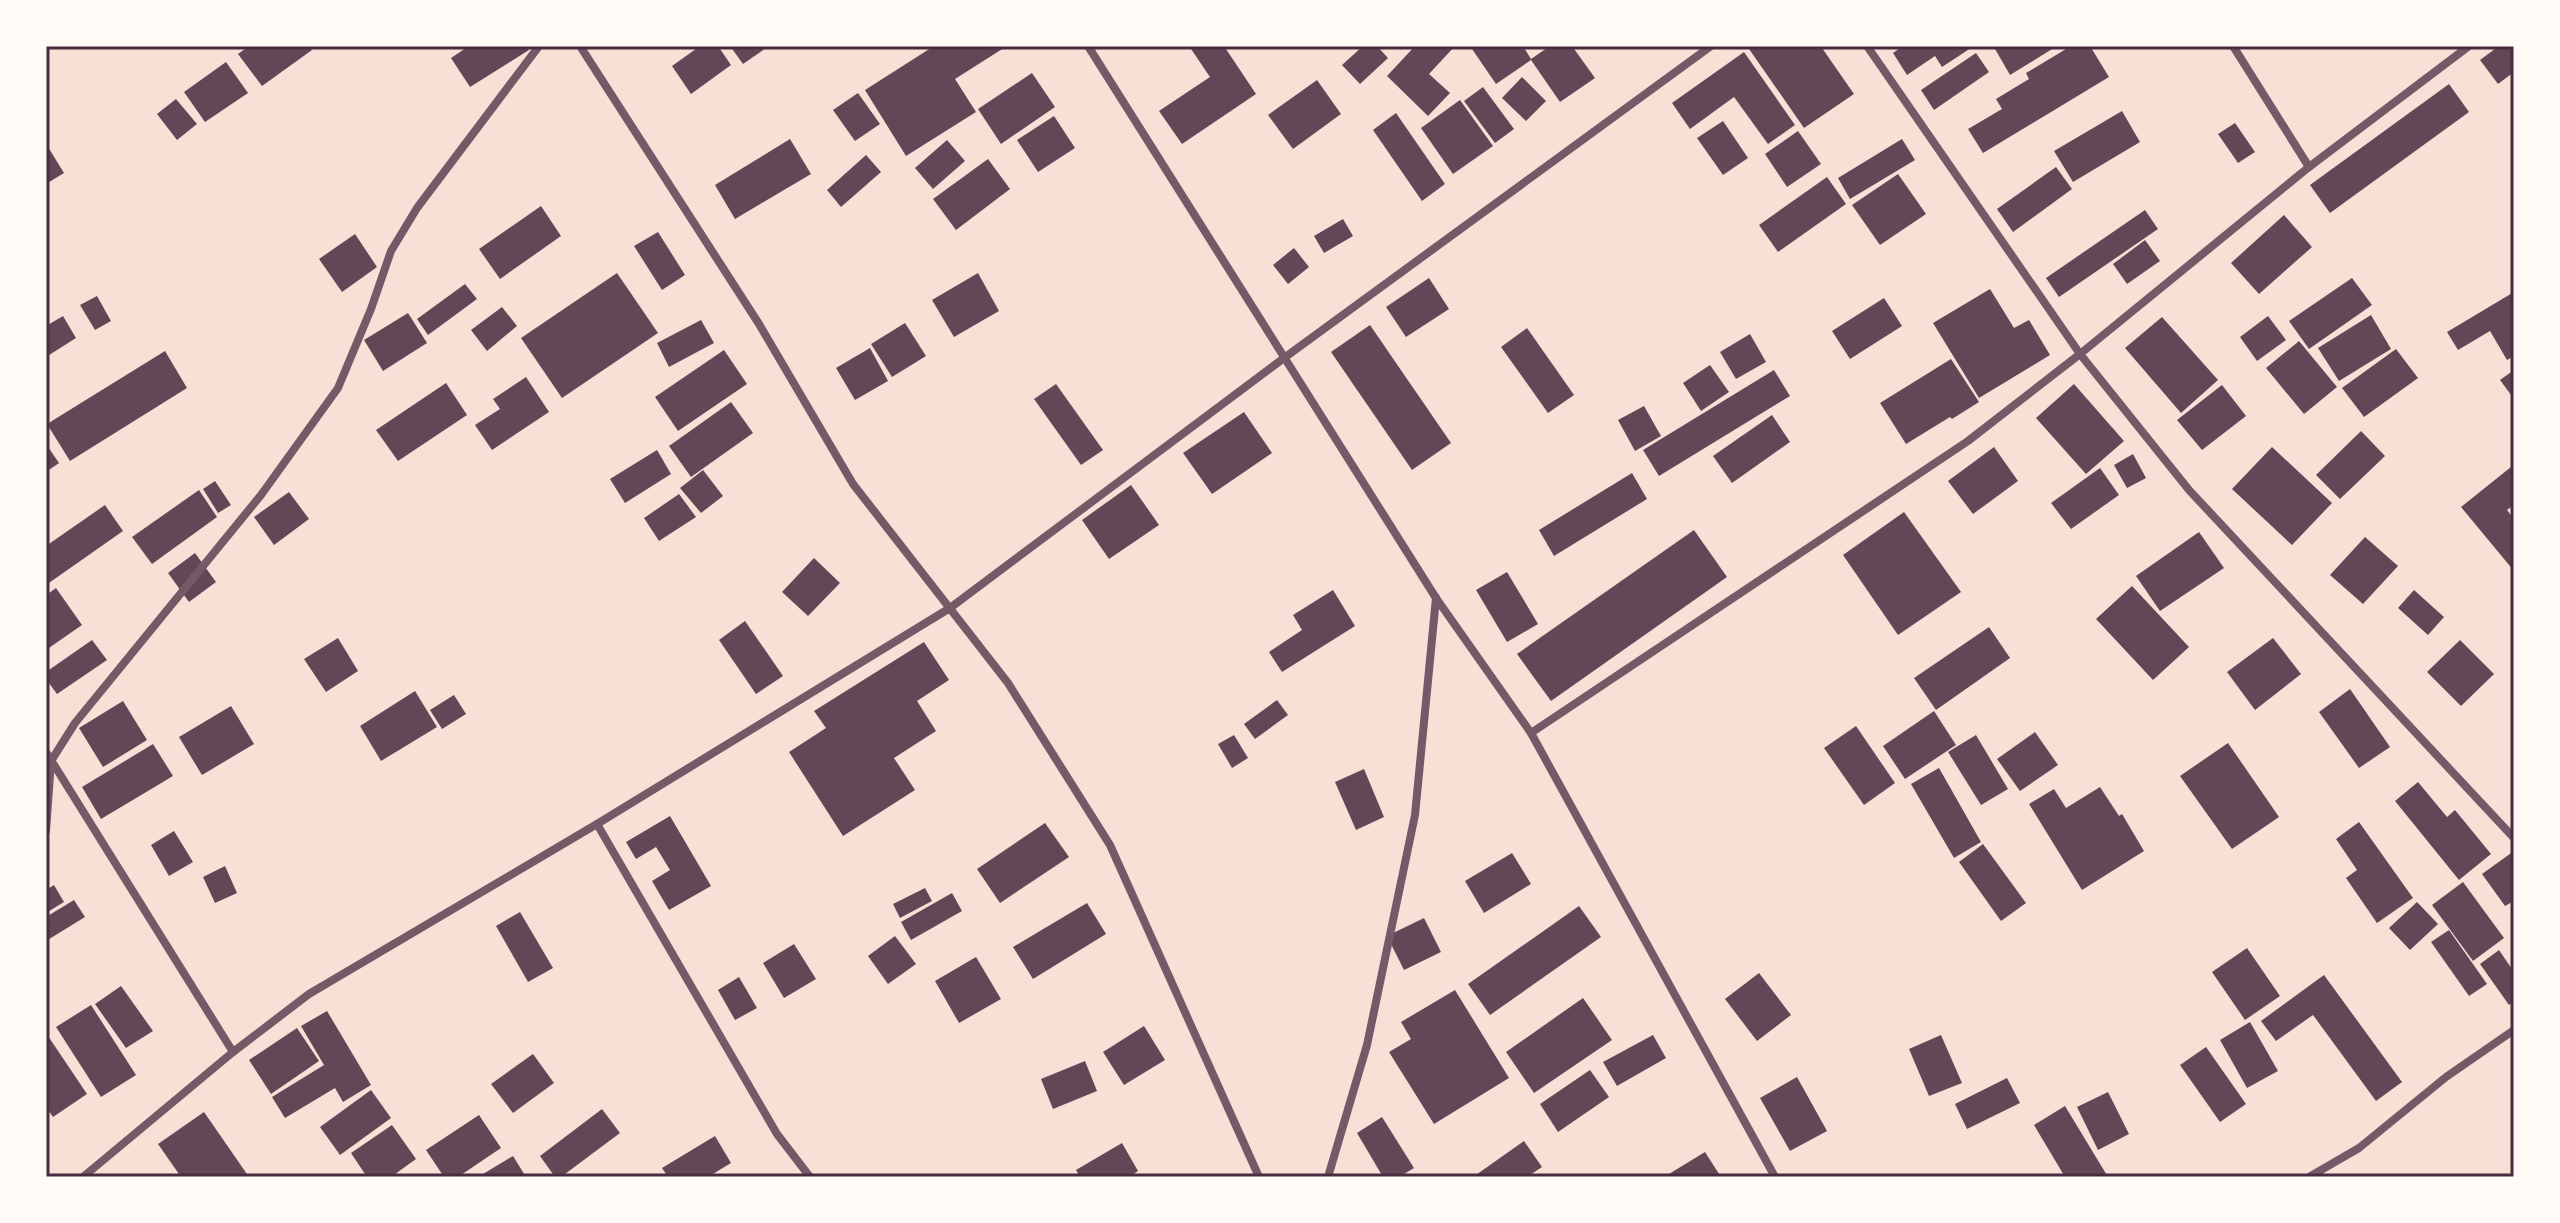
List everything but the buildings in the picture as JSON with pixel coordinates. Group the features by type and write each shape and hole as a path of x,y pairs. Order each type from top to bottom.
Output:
{"street":[{"path":"46,831 49,756 261,495 338,388 391,251 417,208 539,46"},
{"path":"580,46 759,324 853,484 1008,683 1110,845 1259,1177"},
{"path":"1088,46 1436,598 1531,733 1775,1177"},
{"path":"83,1177 233,1052 309,994 597,824 950,608 1284,358 1711,46"},
{"path":"1867,46 2080,354 2189,490 2514,838"},
{"path":"2233,46 2309,167"},
{"path":"1531,733 1968,441 2309,167 2469,46"},
{"path":"1328,1177 1367,1045 1415,815 1436,598"},
{"path":"49,756 233,1052"},
{"path":"597,824 777,1134 810,1177"},
{"path":"2309,1177 2359,1148 2446,1077 2514,1030"}]}
